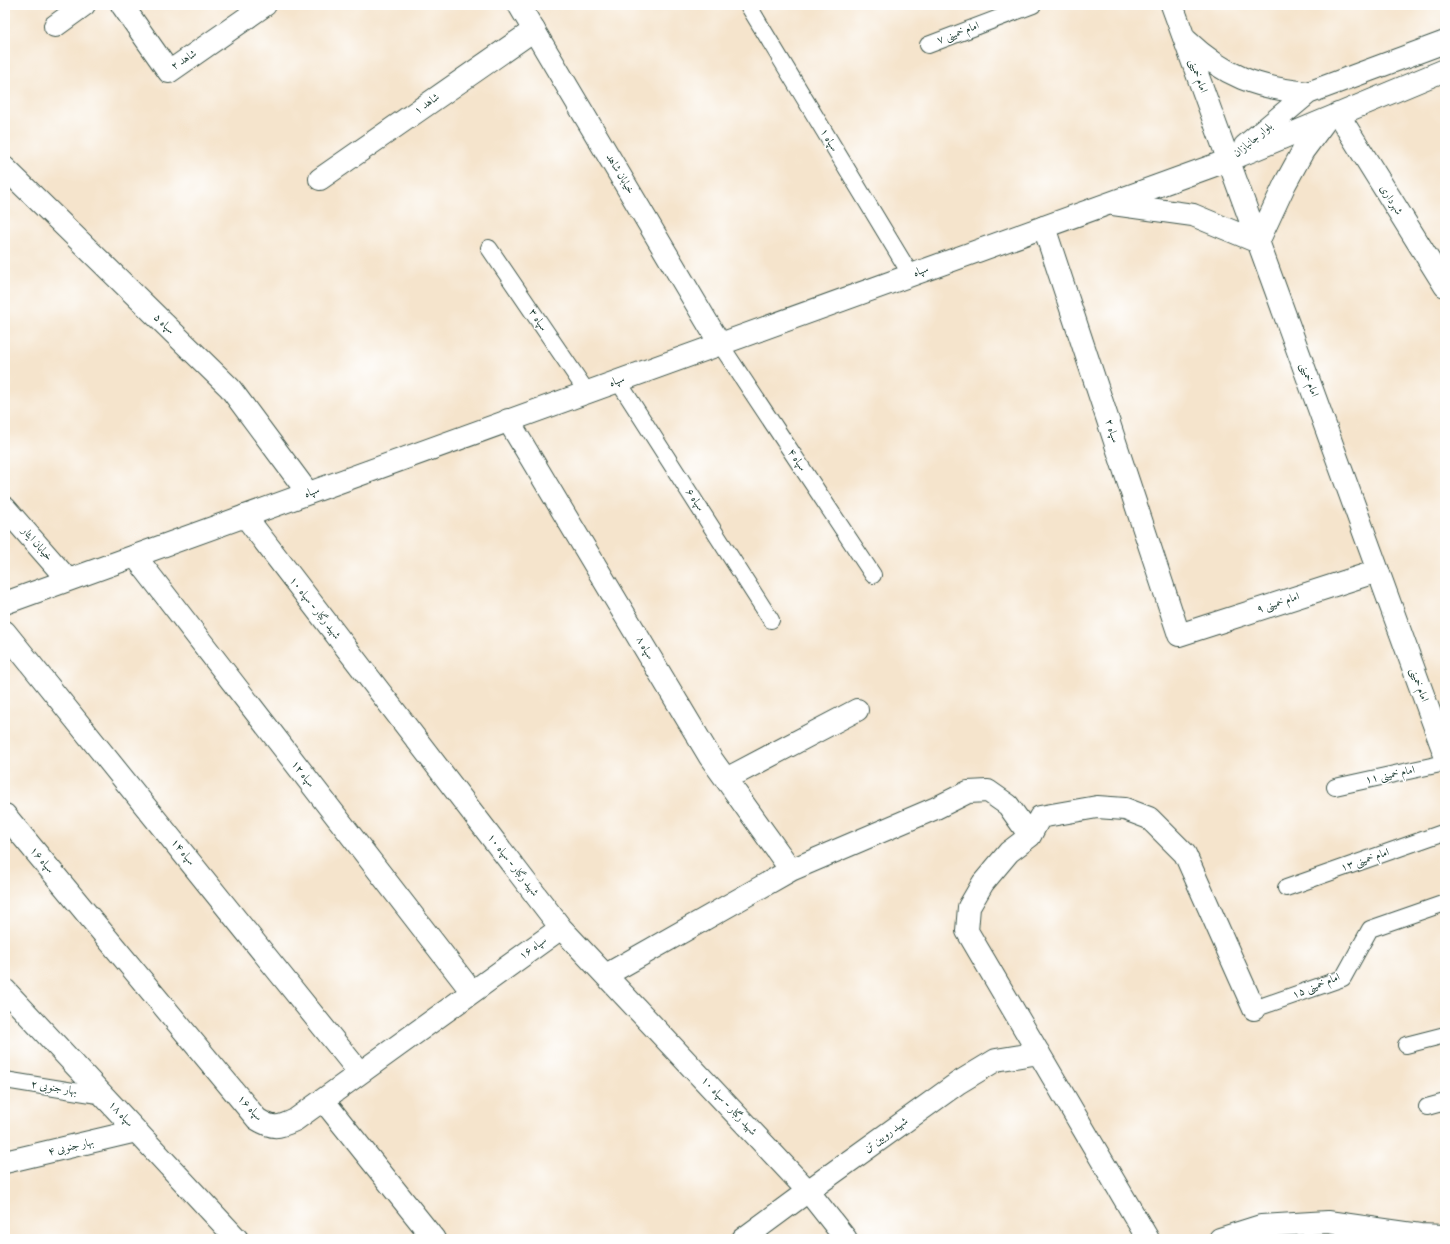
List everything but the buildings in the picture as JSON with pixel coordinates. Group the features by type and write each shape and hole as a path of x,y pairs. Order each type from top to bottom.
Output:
{"street":[{"path":"55,26 84,5"},
{"name":"شاهد ۲","path":"122,5 169,72 265,5"},
{"name":"خیابان شاهد","path":"519,5 720,344"},
{"name":"امام خمینی","path":"1172,5 1445,755"},
{"name":"شاهد ۱","path":"320,179 534,30"},
{"path":"1184,38 1201,54 1240,78 1262,86 1285,91 1308,93"},
{"name":"بلوار جانبازان","path":"1228,160 1308,93 1445,42"},
{"name":"بلوار جانبازان","path":"1228,160 1445,70"},
{"path":"1110,203 1193,215 1258,242 1285,184 1303,151 1332,117"},
{"name":"شهرداری","path":"1332,117 1445,286"},
{"name":"سپاه","path":"5,603 1228,160"},
{"name":"سپاه ۵","path":"5,168 230,388 308,493"},
{"name":"سپاه ۲","path":"1044,227 1179,635"},
{"name":"سپاه ۸","path":"508,420 710,757 791,870"},
{"name":"خیابان ایثار","path":"5,508 68,580"},
{"name":"شهید رگبار - سپاه ۱۰","path":"245,516 561,928 808,1190 846,1239"},
{"name":"سپاه ۱۲","path":"135,556 472,992"},
{"name":"امام خمینی ۹","path":"1179,635 1378,571"},
{"name":"سپاه ۱۴","path":"5,632 360,1073"},
{"path":"726,779 857,710"},
{"path":"606,975 791,870 936,808 968,792 988,791 1008,805 1030,836"},
{"path":"1148,1239 967,931 969,907 983,883 1009,852 1030,836 1040,817 1097,807 1125,809 1148,818 1185,854 1254,1009"},
{"name":"سپاه ۱۶","path":"5,815 257,1119 268,1126 282,1127 295,1120 561,928"},
{"name":"سپاه ۱۸","path":"5,990 236,1239"},
{"name":"شهید رویین تن","path":"743,1239 808,1190 958,1083 996,1060 1039,1053"},
{"path":"323,1100 434,1239"},
{"name":"بهار جنوبی ۴","path":"5,1162 136,1131"},
{"path":"1220,1239 1261,1226 1328,1222 1420,1235 1445,1236"}],"lane":[{"name":"سپاه ۱","path":"748,5 911,275"},
{"name":"امام خمینی ۷","path":"928,45 1033,5"},
{"name":"سپاه ۳","path":"489,248 587,392"},
{"name":"سپاه ۴","path":"720,344 873,575"},
{"name":"سپاه ۶","path":"618,381 771,620"},
{"name":"امام خمینی ۱۱","path":"1335,787 1445,763"},
{"name":"امام خمینی ۱۳","path":"1286,888 1445,832"},
{"name":"امام خمینی ۱۵","path":"1254,1009 1343,978 1370,929 1445,903"},
{"path":"1406,1045 1445,1035"},
{"name":"بهار جنوبی ۲","path":"5,1080 104,1096"},
{"path":"1427,1107 1445,1102"}]}
